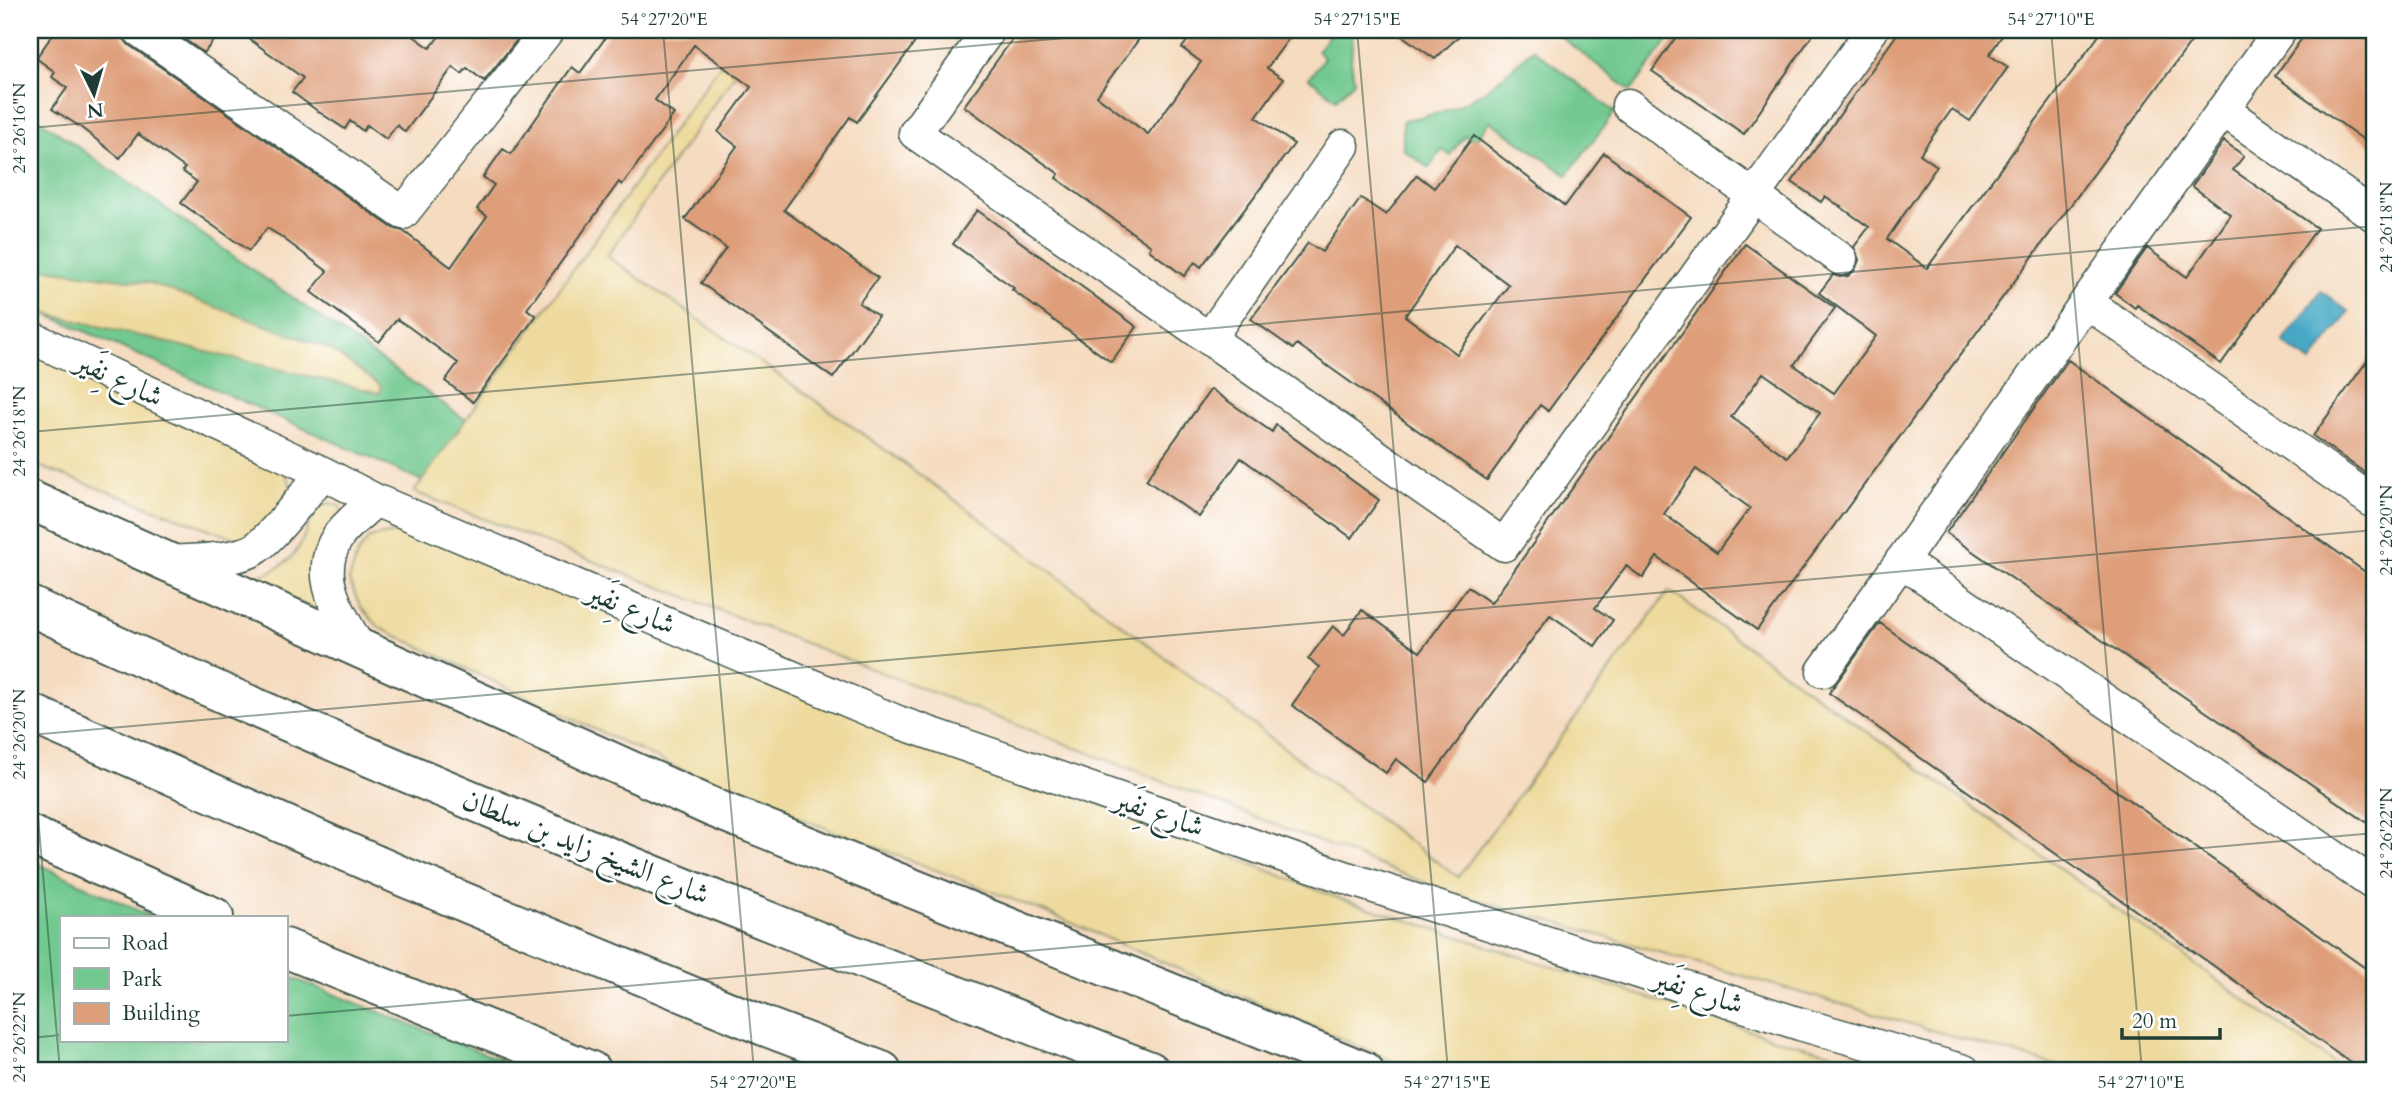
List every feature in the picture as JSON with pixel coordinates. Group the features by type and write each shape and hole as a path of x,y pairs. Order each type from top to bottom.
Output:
{"main road":[{"path":"30,500 714,808 1364,1071"},
{"name":"شارع الشيخ زايد بن سلطان","path":"30,606 447,790 790,932 1150,1071"},
{"path":"30,713 406,878 764,1026 882,1071"},
{"path":"30,835 212,916"},
{"path":"287,949 591,1071"}],"street":[{"path":"139,30 403,213 548,30"},
{"path":"989,30 915,133 1504,545 1872,30"},
{"path":"1823,671 2280,30"},
{"path":"1628,105 1841,259"},
{"path":"2223,110 2375,216"},
{"path":"1209,339 1343,146"},
{"path":"2086,302 2375,503"},
{"name":"شارع نِفَير","path":"30,337 323,473 375,500 909,726 1356,881 1800,1024 1964,1071"},
{"path":"168,562 233,556 252,551 268,538 323,473"},
{"path":"359,648 334,603 326,580 328,556 340,534 375,500"},
{"path":"1901,561 2375,885"}],"green space":[{"path":"1325,30 1353,30 1351,60 1354,82 1336,99 1309,78 1324,58 1317,51 1330,34"},
{"path":"1552,30 1676,30 1631,91"},
{"path":"1533,49 1615,112 1567,175 1490,121 1474,142 1465,135 1450,155 1442,150 1429,168 1403,149 1403,120 1443,111 1475,97"},
{"path":"30,113 466,420 422,481 44,313 380,393 150,283 30,267"},
{"path":"30,860 150,916 60,916 60,1042 287,1042 287,976 529,1071 30,1071"}],"sand":[{"path":"745,30 766,30 607,256 810,396 960,504 1458,877 1669,591 2345,1071 2075,1071 1449,892 414,492"},
{"path":"30,267 150,283 330,349 381,386 380,393 44,313 30,306"},
{"path":"30,344 283,467 290,483 290,500 242,541 30,463"},
{"path":"327,503 339,506 345,516 326,614 247,580 273,570 290,559 299,547 312,518"},
{"path":"409,530 1335,897 1776,1039 1902,1071 1416,1071 1048,913 711,784 380,628 361,608 349,581 357,555 369,538"}],"water":[{"path":"2321,291 2349,312 2311,363 2283,342"}],"building":[{"path":"56,30 121,30 129,45 393,228 403,231 451,267 487,216 477,209 494,185 483,177 503,149 511,154 572,67 580,73 611,30 924,30 857,122 850,117 784,210 878,278 859,303 878,316 833,378 701,283 726,248 685,219 737,146 718,132 751,87 694,45 655,100 674,114 622,185 619,182 527,309 536,316 473,402 445,381 458,363 409,327 397,319 379,342 311,292 327,271 280,236 267,228 249,251 181,203 197,182 182,171 185,168 138,134 120,158 52,109 67,88 52,77 55,72 36,58"},
{"path":"171,30 221,30 204,53"},
{"path":"237,30 405,30 430,48 444,30 525,30 484,81 467,68 462,74 453,67 405,132 397,125 386,139 367,125 363,131 350,121 345,129 319,112 292,92 303,78"},
{"path":"1019,30 1125,30 1139,39 1097,96 1148,134 1201,62 1182,48 1195,30 1295,30 1267,68 1283,79 1256,117 1294,144 1201,267 1195,262 1184,276 1149,250 1151,246 1056,178 1059,174 964,106"},
{"path":"1394,30 1465,30 1435,59"},
{"path":"1681,30 1816,30 1744,134 1652,71"},
{"path":"1900,30 2006,30 1989,55 2008,67 1970,121 1952,109 1920,154 1937,166 1887,239 1927,268 2103,30 2200,30 1757,630 1657,557 1643,578 1626,566 1595,608 1613,620 1595,646 1550,615 1428,782 1396,759 1386,773 1292,705 1319,667 1308,659 1333,626 1344,635 1362,610 1420,652 1468,587 1491,603 1745,244 1835,308 1794,365 1834,393 1876,336 1819,293 1833,275 1848,276 1855,270 1859,260 1854,247 1869,227 1825,196 1821,202 1792,182","holes":["1763,373 1820,413 1787,457 1731,417","1696,469 1750,508 1717,552 1664,514"]},
{"path":"2308,30 2355,30 2375,44 2375,148 2275,76"},
{"path":"1474,136 1565,206 1604,153 1691,217 1548,411 1540,405 1487,480 1297,344 1293,349 1251,319 1308,243 1322,252 1361,198 1386,215 1417,175 1434,188","holes":["1455,245 1509,285 1457,354 1405,316"]},
{"path":"2224,141 2244,156 2233,170 2317,228 2221,364 2137,305 2135,308 2115,293 2147,248 2187,277 2231,215 2192,186"},
{"path":"977,210 1137,327 1111,362 953,244"},
{"path":"2375,350 2375,480 2313,436"},
{"path":"2068,360 2375,579 2375,828 1946,533"},
{"path":"1211,389 1272,432 1276,425 1379,500 1352,538 1241,458 1199,517 1146,480"},
{"path":"1880,623 2375,975 2375,1071 2362,1071 1829,693"}]}
